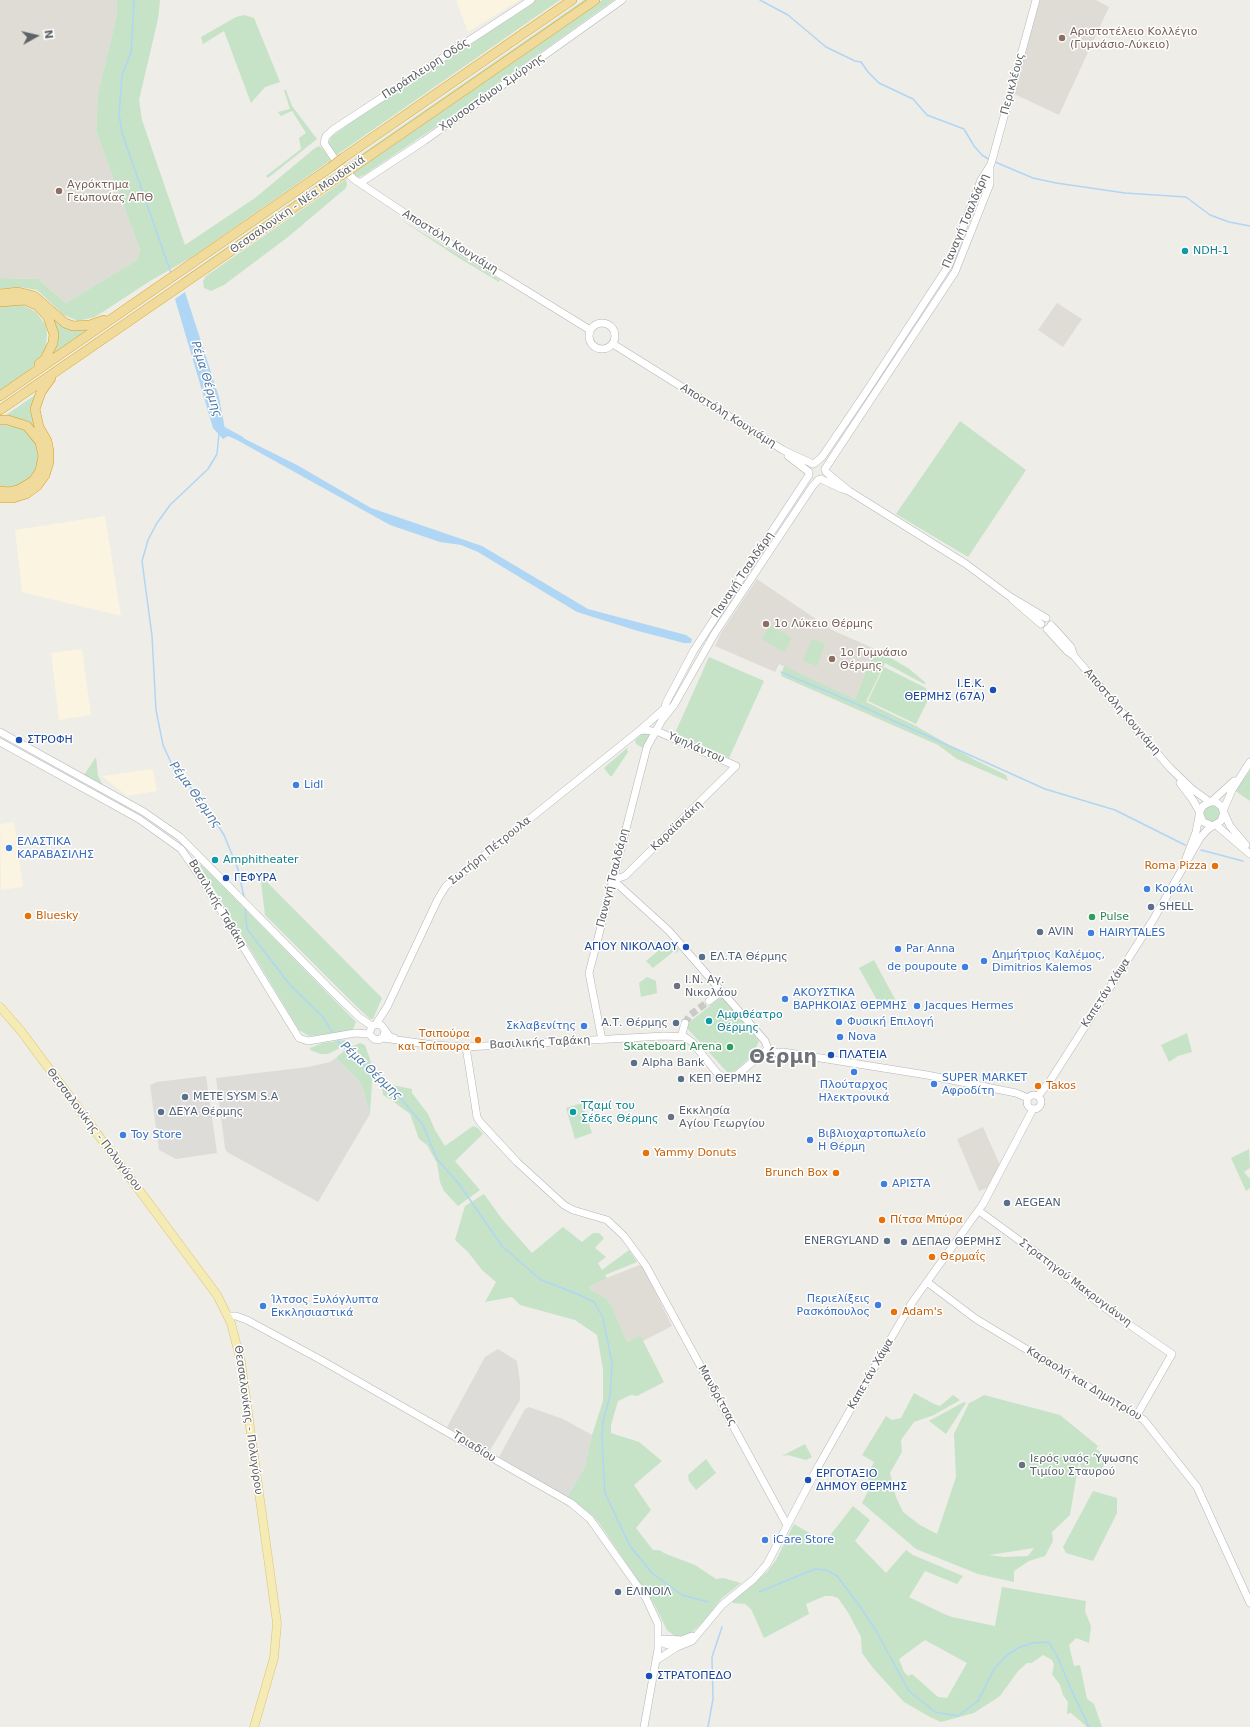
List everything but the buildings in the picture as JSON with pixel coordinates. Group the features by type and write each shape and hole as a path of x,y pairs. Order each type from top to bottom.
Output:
{"highway":[{"name":"Θεσσαλονίκη - Νέα Μουδανιά","path":"0,396 572,0"},
{"name":"Θεσσαλονίκη - Νέα Μουδανιά","path":"0,410 595,0"},
{"path":"0,294 18,292 34,296 43,302 65,323 79,327 94,324 137,302"},
{"path":"0,302 19,299 31,302 44,311 52,326 53,343 50,351 45,359 20,382"},
{"path":"0,498 13,498 26,494 37,486 45,475 49,451 47,441 38,422 35,409 37,400 46,382 65,364"},
{"path":"0,420 14,421 27,426 40,442 43,456 40,471 33,481 18,490 0,491"}],"main road":[{"name":"Θεσσαλονίκης - Πολυγύρου","path":"0,1002 6,1015"},
{"name":"Θεσσαλονίκης - Πολυγύρου","path":"0,1007 21,1031 217,1295 229,1316 241,1362 277,1623 274,1658 254,1727"}],"street":[{"name":"Παράπλευρη Οδός","path":"325,140 329,133 339,126 530,0"},
{"name":"Χρυσοστόμου Σμύρνης","path":"360,183 424,141 622,0"},
{"name":"Περικλέους","path":"990,166 1036,0"},
{"name":"Αποστόλη Κουγιάμη","path":"325,140 326,146 340,167 370,191 454,246 590,330"},
{"name":"Παναγή Τσαλδάρη","path":"814,464 830,446 946,270 982,180 990,166"},
{"name":"Παναγή Τσαλδάρη","path":"825,471 955,272 990,184 990,166"},
{"path":"368,179 370,191"},
{"path":"596,323 608,324 615,335 613,344 606,349 594,346 589,340 590,330 596,323"},
{"name":"Αποστόλη Κουγιάμη","path":"613,344 783,450 814,464"},
{"name":"Αποστόλη Κουγιάμη","path":"783,450 809,474"},
{"path":"814,464 822,464 825,471 850,491 820,480 813,479 809,474 810,467 814,464"},
{"path":"820,480 825,471"},
{"name":"Παναγή Τσαλδάρη","path":"662,720 665,709 694,650 809,474"},
{"name":"Παναγή Τσαλδάρη","path":"602,1040 589,973 646,747 662,720 674,705 715,633 812,487 820,480"},
{"name":"Αποστόλη Κουγιάμη","path":"850,491 966,564 1043,621 1050,621 1049,627 1067,651 1074,656 1170,768 1193,800 1200,814"},
{"name":"Σωτήρη Πέτρουλα","path":"372,1028 387,1008 438,899 446,886 665,709"},
{"path":"639,731 656,731"},
{"name":"Υψηλάντου","path":"656,731 736,766"},
{"name":"Βασιλικής Ταβάκη","path":"0,732 144,812 177,835 192,848 352,1011 372,1028 372,1038 376,1040 383,1038 433,1045 466,1047 664,1036 681,1037"},
{"name":"Βασιλικής Ταβάκη","path":"0,742 139,819 172,843 188,857 297,1035 303,1040 317,1040 341,1036 372,1028 384,1029 390,1036 398,1040"},
{"path":"1193,846 1204,832 1221,821 1226,800 1250,762"},
{"name":"Καραϊσκάκη","path":"613,880 625,876 736,766"},
{"name":"Αποστόλη Κουγιάμη","path":"1170,768 1192,789 1210,802"},
{"path":"1193,846 1203,806 1210,802 1240,776"},
{"path":"1210,802 1219,804 1233,830 1250,848"},
{"path":"1200,814 1205,823 1215,825 1250,854"},
{"path":"172,843 177,835"},
{"name":"Καπετάν Χάψα","path":"1038,1096 1050,1080 1173,888 1193,846"},
{"path":"613,880 669,931 765,1041 768,1049 777,1054 784,1052 927,1075 1016,1093 1028,1098"},
{"path":"709,1001 722,992"},
{"name":"Σωτήρη Πέτρουλα","path":"383,1038 387,1008"},
{"path":"685,1023 681,1037 691,1040 718,1074 724,1078 736,1075 768,1049"},
{"name":"Μανδρίτσας","path":"466,1047 477,1117 480,1122 518,1162 564,1205 573,1210 596,1216 612,1223 624,1236 646,1266 788,1525"},
{"path":"1032,1095 1038,1096 1042,1101 1038,1108 1033,1109 1028,1106 1028,1098 1032,1095"},
{"name":"Καπετάν Χάψα","path":"659,1640 676,1643 700,1631 722,1604 754,1579 764,1568 883,1352 927,1282 979,1211 1033,1109"},
{"name":"Στρατηγού Μακρυγιάννη","path":"979,1211 1038,1254 1105,1308 1172,1354 1137,1415"},
{"name":"Καραολή και Δημητρίου","path":"927,1282 976,1319 1137,1415 1146,1423 1197,1487 1250,1603"},
{"name":"Τριαδίου","path":"229,1316 236,1316 247,1320 322,1360 571,1503 585,1515 598,1529 648,1600 655,1614 659,1629 659,1640 657,1660 644,1727"},
{"path":"657,1660 676,1643 659,1629"}],"shaded area":[{"name":"Αγρόκτημα Γεωπονίας ΑΠΘ","path":"0,0 116,0 117,14 98,94 96,131 140,250 137,260 66,303 38,279 0,278"},
{"path":"456,0 520,0 468,32"},
{"name":"Αριστοτέλειο Κολλέγιο (Γυμνάσιο-Λύκειο)","path":"1039,0 1096,0 1109,7 1059,115 1014,94"},
{"path":"1057,303 1082,319 1063,347 1038,330"},
{"path":"105,516 121,616 22,592 15,530"},
{"path":"757,579 832,630 875,649 855,699 779,664 775,672 715,646 721,633"},
{"path":"82,649 91,715 59,720 51,653"},
{"path":"153,769 157,791 127,796 102,776"},
{"path":"14,822 23,887 1,890 0,824"},
{"path":"336,1058 358,1080 363,1088 370,1114 318,1202 227,1152 225,1148 216,1078 308,1067 330,1062"},
{"path":"206,1076 217,1153 176,1159 159,1150 150,1085 157,1082"},
{"path":"983,1127 1000,1165 987,1188 979,1191 957,1139"},
{"path":"642,1264 672,1326 643,1341 640,1335 627,1342 612,1307 606,1298 591,1290 589,1285"},
{"path":"498,1349 517,1361 520,1382 520,1400 489,1452 447,1427 485,1357"},
{"path":"529,1407 563,1419 592,1435 585,1467 567,1497 499,1457 525,1409"}],"green space":[{"path":"116,0 160,0 158,19 139,100 142,120 185,245 255,198 315,148 319,146 322,148 331,160 192,257 150,281 95,317 78,321 64,315 37,290 19,287 0,289 0,278 38,279 66,303 137,260 140,250 96,131 98,94 117,14"},
{"path":"534,0 560,0 335,156 328,145 331,137 376,104"},
{"path":"584,0 590,0 182,281 181,279"},
{"path":"602,0 614,0 452,116 364,175 357,178 350,175"},
{"path":"244,15 254,18 280,82 265,87 251,103 224,31 203,44 201,37 236,17"},
{"path":"284,90 286,90 292,106 317,139 268,178 266,176 301,149 299,138 306,133 292,111 281,116 278,112 290,109"},
{"path":"346,179 346,188 288,237 224,285 211,291 204,288 203,281 206,276"},
{"path":"397,217 500,280 499,282 459,258"},
{"path":"23,305 36,312 45,324 47,331 46,349 37,363 25,374 0,391 0,306"},
{"path":"52,315 72,329 90,330 51,358 56,346"},
{"path":"41,391 37,432 0,419"},
{"path":"960,421 1026,470 968,557 896,514"},
{"path":"0,424 21,426 34,435 42,456 29,484 0,489"},
{"path":"770,625 792,638 784,652 762,639"},
{"path":"812,639 825,644 817,666 803,661"},
{"path":"875,649 908,668 926,683 924,684 885,663 866,702 916,726 975,760 1006,775 1008,781 957,759 938,745 781,676 784,666 855,699"},
{"path":"709,657 764,681 729,758 675,733"},
{"path":"884,667 924,687 931,694 916,724 868,701"},
{"path":"643,733 651,734 645,749 636,744 635,740"},
{"path":"627,748 628,752 612,776 610,776 604,768"},
{"path":"96,757 98,776 103,785 84,775"},
{"path":"1250,771 1250,801 1234,790"},
{"path":"1214,804 1220,808 1220,817 1213,823 1205,819 1203,813 1206,807"},
{"path":"201,864 356,1022 353,1029 341,1033 309,1036 299,1030 200,866"},
{"path":"262,877 382,998 373,1019 370,1019 356,1006 265,915 261,882"},
{"path":"671,940 679,950 676,953 674,951 653,968 646,961"},
{"path":"874,960 896,1001 881,1007 859,968"},
{"path":"647,977 656,981 657,993 641,997 639,983"},
{"path":"720,998 724,998 759,1041 753,1055 735,1071 728,1073 686,1027 687,1024"},
{"path":"1187,1033 1192,1052 1178,1056 1169,1062 1161,1045"},
{"path":"344,1040 348,1041 340,1048 328,1054 321,1054 310,1050 310,1048 323,1043"},
{"path":"360,1043 365,1045 371,1062 372,1082 370,1114 363,1088 358,1080 336,1058 346,1049"},
{"path":"381,1077 392,1085 412,1089 412,1093 428,1114 435,1130 445,1146 473,1126 478,1128 483,1134 455,1161 480,1190 458,1206 444,1191 440,1182 437,1163 427,1145 419,1139 410,1114 383,1095"},
{"path":"582,1103 592,1133 575,1139 566,1108"},
{"path":"1249,1149 1250,1168 1244,1172 1250,1179 1250,1188 1246,1191 1231,1158"},
{"path":"484,1194 502,1219 532,1253 563,1227 582,1242 593,1233 599,1233 604,1238 595,1248 606,1257 598,1263 602,1270 629,1250 637,1262 605,1275 607,1278 589,1286 591,1290 606,1298 612,1307 627,1342 640,1335 664,1382 637,1396 631,1395 618,1401 611,1425 611,1433 639,1442 662,1461 634,1485 651,1510 636,1528 653,1550 659,1550 695,1565 716,1579 723,1578 741,1583 722,1598 702,1623 689,1635 676,1637 667,1630 654,1604 599,1523 593,1516 567,1497 585,1467 592,1435 603,1401 603,1369 597,1335 575,1320 520,1305 512,1297 485,1302 496,1282 482,1270 468,1252 455,1240 465,1206"},
{"path":"914,1393 940,1406 953,1395 960,1400 934,1415 914,1422 901,1440 902,1452 890,1473 896,1497 903,1512 920,1525 937,1534 956,1477 954,1434 969,1403 984,1395 1060,1415 1098,1446 1096,1449 1109,1457 1096,1478 1083,1469 1079,1463 1082,1443 1070,1515 1051,1533 1053,1541 1045,1556 1029,1561 1014,1571 1014,1582 978,1574 916,1549 862,1503 873,1482 866,1478 874,1462 862,1455 886,1416 892,1420 901,1418","holes":["1034,1548 1028,1556 1004,1557 989,1555"]},
{"path":"964,1402 966,1403 946,1434 929,1421"},
{"path":"805,1444 812,1457 806,1460 788,1455 782,1456"},
{"path":"706,1459 716,1473 696,1490 689,1481 688,1475"},
{"path":"1093,1491 1117,1498 1117,1513 1093,1561 1066,1553 1063,1547"},
{"path":"853,1506 870,1520 855,1541 886,1573 906,1550 913,1555 963,1576 957,1584 925,1571 909,1597 952,1617 995,1626 1002,1587 1086,1601 1085,1611 1091,1626 1089,1643 1076,1638 1069,1645 1074,1666 1080,1665 1087,1699 1094,1704 1102,1727 1087,1727 1071,1713 1067,1714 1068,1702 1063,1695 1060,1685 1052,1674 1054,1665 1052,1660 1043,1655 1032,1663 1027,1663 1018,1671 1000,1696 974,1713 941,1722 930,1717 904,1702 873,1668 862,1653 861,1637 849,1614 838,1598 832,1596 825,1596 806,1604 809,1614 764,1638 751,1609 745,1604 733,1603 733,1600 767,1572 776,1560 794,1524 825,1542","holes":["925,1640 967,1663 947,1698 938,1697 912,1674 908,1676 904,1672 899,1659"]}],"water":[{"path":"185,292 219,397 225,429 297,465 371,508 482,546 588,609 686,635 692,639 691,643 684,643 638,631 577,612 478,552 461,545 440,542 390,525 237,440 228,436 223,439 213,428 175,299"}],"waterway":[{"name":"Ρέμα Θέρμης","path":"134,0 131,53 122,75 119,114 122,133 171,273"},
{"path":"760,0 788,15 826,47 855,61 861,62 879,83 913,99 927,115 964,129 974,146 982,155 990,160"},
{"path":"995,162 1033,178 1056,183 1125,193 1186,197 1210,215 1229,222 1250,226"},
{"path":"225,428 243,438"},
{"name":"Ρέμα Θέρμης","path":"219,433 217,454 208,469 170,505 157,523 148,540 142,561 152,636 156,710 163,745 174,769 200,798 224,835 238,869 244,897"},
{"path":"781,672 852,702 1045,789 1115,810 1185,845"},
{"path":"1201,850 1243,861"},
{"name":"Ρέμα Θέρμης","path":"245,907 247,929 290,985 323,1017 334,1035"},
{"name":"Ρέμα Θέρμης","path":"336,1038 341,1045 393,1089 423,1125 437,1159 459,1184 502,1246 541,1280 594,1302 603,1318 612,1363 610,1396 603,1421 602,1439 605,1493 630,1546 652,1573 682,1595 708,1602"},
{"path":"759,1592 815,1569 826,1570 837,1576 875,1629 909,1691 935,1712 958,1716 978,1701 994,1669 1007,1655 1018,1648 1032,1643 1049,1642 1059,1660 1089,1727"},
{"path":"708,1727 713,1699 712,1657 722,1627"}],"tunnel":[{"path":"685,1023 690,1015 709,1001"}],"place":[{"name":"Αριστοτέλειο Κολλέγιο (Γυμνάσιο-Λύκειο)","path":"1062,38"},
{"name":"Αγρόκτημα Γεωπονίας ΑΠΘ","path":"59,191"},
{"name":"NDH-1","path":"1185,251"},
{"name":"1ο Λύκειο Θέρμης","path":"766,624"},
{"name":"1ο Γυμνάσιο Θέρμης","path":"832,659"},
{"name":"Ι.Ε.Κ. ΘΕΡΜΗΣ (67Α)","path":"993,690"},
{"name":"ΣΤΡΟΦΗ","path":"19,740"},
{"name":"Lidl","path":"296,785"},
{"name":"ΕΛΑΣΤΙΚΑ ΚΑΡΑΒΑΣΙΛΗΣ","path":"9,848"},
{"name":"Amphitheater","path":"215,860"},
{"name":"Roma Pizza","path":"1215,866"},
{"name":"ΓΕΦΥΡΑ","path":"226,878"},
{"name":"Κοράλι","path":"1147,889"},
{"name":"SHELL","path":"1151,907"},
{"name":"Bluesky","path":"28,916"},
{"name":"Pulse","path":"1092,917"},
{"name":"AVIN","path":"1040,932"},
{"name":"HAIRYTALES","path":"1091,933"},
{"name":"ΑΓΙΟΥ ΝΙΚΟΛΑΟΥ","path":"686,947"},
{"name":"Par Anna","path":"898,949"},
{"name":"ΕΛ.ΤΑ Θέρμης","path":"702,957"},
{"name":"Δημήτριος Καλέμος, Dimitrios Kalemos","path":"984,961"},
{"name":"de poupoute","path":"965,967"},
{"name":"Ι.Ν. Αγ. Νικολάου","path":"677,986"},
{"name":"ΑΚΟΥΣΤΙΚΑ ΒΑΡΗΚΟΙΑΣ ΘΕΡΜΗΣ","path":"785,999"},
{"name":"Jacques Hermes","path":"917,1006"},
{"name":"Αμφιθέατρο Θέρμης","path":"709,1021"},
{"name":"Φυσική Επιλογή","path":"839,1022"},
{"name":"Α.Τ. Θέρμης","path":"676,1023"},
{"name":"Σκλαβενίτης","path":"584,1026"},
{"name":"Nova","path":"840,1037"},
{"name":"Τσιπούρα και Τσίπουρα","path":"478,1040"},
{"name":"Skateboard Arena","path":"730,1047"},
{"name":"ΠΛΑΤΕΙΑ","path":"831,1055"},
{"name":"Alpha Bank","path":"634,1063"},
{"name":"Πλούταρχος Ηλεκτρονικά","path":"854,1072"},
{"name":"ΚΕΠ ΘΕΡΜΗΣ","path":"681,1079"},
{"name":"SUPER MARKET Αφροδίτη","path":"934,1084"},
{"name":"Takos","path":"1038,1086"},
{"name":"METE SYSM S.A","path":"185,1097"},
{"name":"ΔΕΥΑ Θέρμης","path":"161,1112"},
{"name":"Τζαμί του Σέδες Θέρμης","path":"573,1112"},
{"name":"Εκκλησία Αγίου Γεωργίου","path":"671,1117"},
{"name":"Toy Store","path":"123,1135"},
{"name":"Βιβλιοχαρτοπωλείο Η Θέρμη","path":"810,1140"},
{"name":"Yammy Donuts","path":"646,1153"},
{"name":"Brunch Box","path":"836,1173"},
{"name":"ΑΡΙΣΤΑ","path":"884,1184"},
{"name":"AEGEAN","path":"1007,1203"},
{"name":"Πίτσα Μπύρα","path":"882,1220"},
{"name":"ENERGYLAND","path":"887,1241"},
{"name":"ΔΕΠΑΘ ΘΕΡΜΗΣ","path":"904,1242"},
{"name":"Θερμαΐς","path":"932,1257"},
{"name":"Περιελίξεις Ρασκόπουλος","path":"878,1305"},
{"name":"Ίλτσος Ξυλόγλυπτα Εκκλησιαστικά","path":"263,1306"},
{"name":"Adam's","path":"894,1312"},
{"name":"Ιερός ναός Ύψωσης Τιμίου Σταυρού","path":"1022,1465"},
{"name":"ΕΡΓΟΤΑΞΙΟ ΔΗΜΟΥ ΘΕΡΜΗΣ","path":"808,1480"},
{"name":"iCare Store","path":"765,1540"},
{"name":"ΕΛΙΝΟΙΛ","path":"618,1592"},
{"name":"ΣΤΡΑΤΟΠΕΔΟ","path":"649,1676"}],"district":[{"name":"Θέρμη","path":"783,1058"}]}
